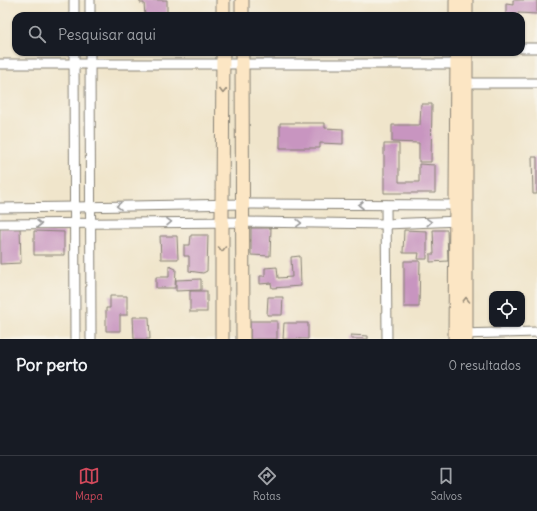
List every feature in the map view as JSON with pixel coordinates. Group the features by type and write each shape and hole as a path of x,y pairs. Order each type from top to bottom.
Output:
{"main road":[{"path":"223,0 223,12"},
{"path":"242,0 242,12"},
{"path":"456,0 456,12"},
{"path":"466,0 466,12"},
{"path":"222,339 223,58"},
{"path":"242,58 243,339"},
{"path":"460,336 461,58"}],"street":[{"path":"74,0 74,12"},
{"path":"90,0 90,12"},
{"path":"525,48 537,48"},
{"path":"74,56 75,339"},
{"path":"90,56 91,339"},
{"path":"0,64 90,64 223,58 461,58"},
{"path":"461,83 537,83"},
{"path":"0,208 75,208 222,204 461,205"},
{"path":"386,205 387,339"},
{"path":"0,224 242,222 386,224 461,221"},
{"path":"460,336 537,332"}],"building":[{"path":"140,0 167,0 167,12 145,12 144,3 140,3"},
{"path":"513,0 537,0 537,14 525,13 525,12 506,12 506,4 513,5"},
{"path":"421,104 432,104 431,162 419,162 419,143 392,142 392,125 420,125"},
{"path":"280,123 325,123 325,128 343,129 343,144 320,143 320,148 280,148"},
{"path":"384,144 399,144 399,182 419,182 419,164 435,165 435,193 384,193"},
{"path":"532,157 537,157 537,194 533,194"},
{"path":"20,227 21,263 0,264 0,228"},
{"path":"251,228 271,228 270,256 251,255"},
{"path":"404,230 427,231 427,259 418,259 419,253 403,253"},
{"path":"433,230 447,230 448,261 430,262 430,254 434,254"},
{"path":"34,231 64,232 64,255 34,255"},
{"path":"191,235 208,235 207,271 203,273 189,271 189,256 184,256 184,245 190,245"},
{"path":"160,236 177,236 178,259 161,259"},
{"path":"300,256 301,286 272,288 271,283 260,284 260,276 265,276 265,268 277,267 278,278 292,277 291,257"},
{"path":"404,261 420,261 419,307 404,307"},
{"path":"169,266 176,269 175,288 156,288 156,277 169,277"},
{"path":"201,279 201,290 176,291 176,280"},
{"path":"190,291 207,291 207,312 190,312"},
{"path":"110,296 127,296 127,315 120,315 120,331 106,331 106,308 110,308"},
{"path":"268,297 283,297 282,315 267,315"},
{"path":"133,317 149,317 150,339 134,339"},
{"path":"250,321 277,321 277,339 250,339"},
{"path":"284,323 308,323 308,339 283,339"},
{"path":"351,335 368,336 368,339 351,339"}]}
